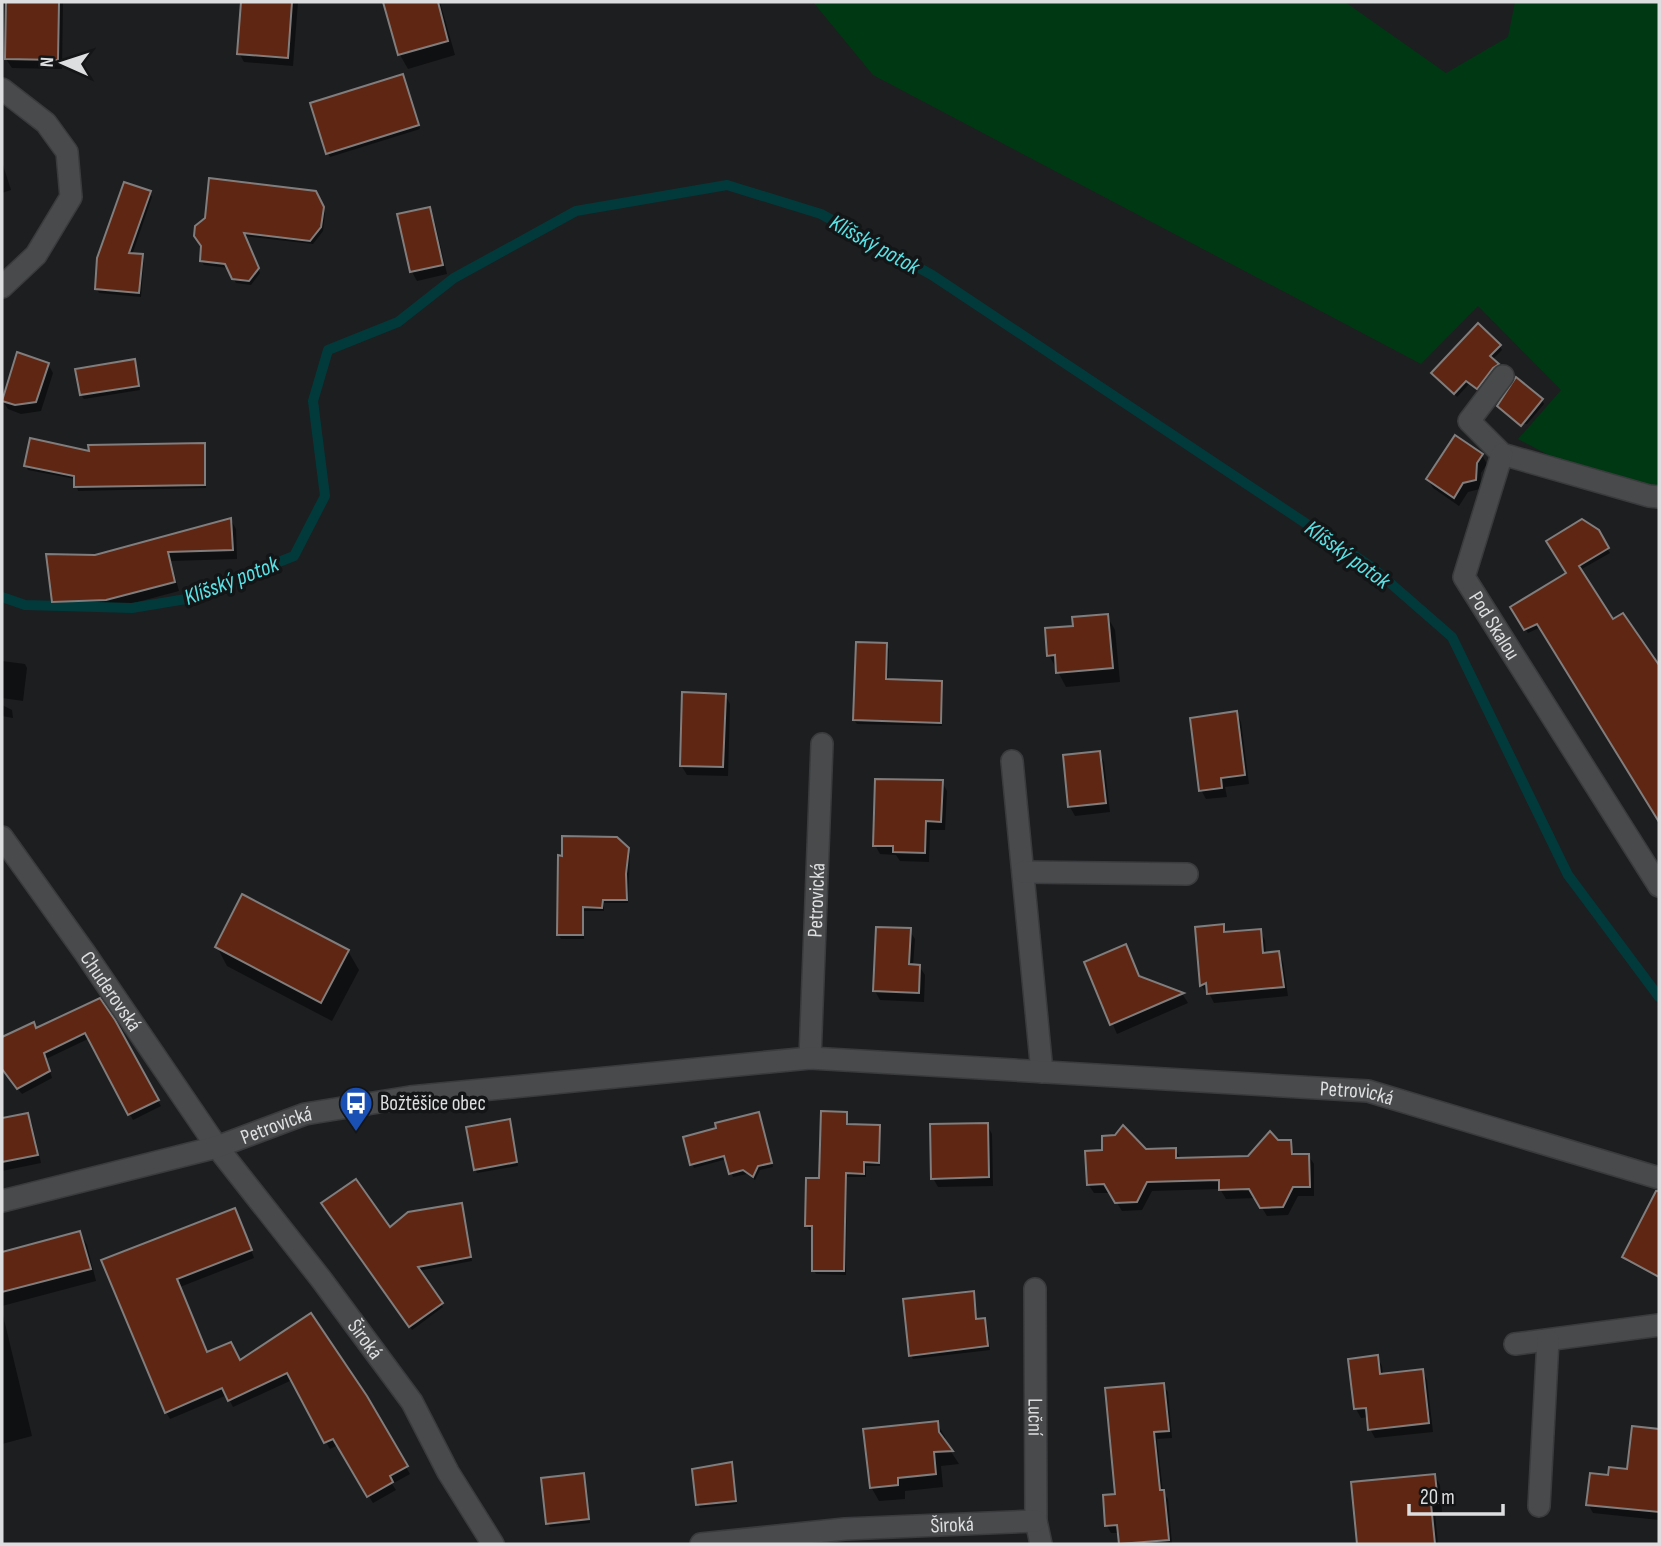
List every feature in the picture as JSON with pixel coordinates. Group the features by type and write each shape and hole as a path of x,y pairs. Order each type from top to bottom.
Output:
{"street":[{"path":"2,89 46,123 66,152 71,197 36,255 2,287"},
{"path":"1503,376 1469,421 1502,454 1659,497"},
{"name":"Pod Skalou","path":"1502,454 1464,577 1659,886"},
{"name":"Petrovická","path":"810,1058 822,744"},
{"path":"1012,761 1042,1072"},
{"name":"Chuderovská","path":"2,837 217,1147"},
{"path":"1023,872 1187,874"},
{"name":"Petrovická","path":"2,1201 217,1147 305,1114 410,1097 810,1058 1368,1091 1659,1178"},
{"name":"Široká","path":"217,1147 321,1279 412,1402 448,1472 493,1544"},
{"name":"Luční","path":"1035,1289 1036,1521 1041,1544"},
{"path":"1515,1344 1659,1325"},
{"path":"1539,1506 1548,1340"},
{"name":"Široká","path":"701,1544 845,1529 1036,1521"}],"green space":[{"path":"813,2 1345,2 1446,73 1508,37 1515,2 1659,2 1659,505 1566,464 1518,439 1561,390 1478,306 1421,364 873,75"}],"building":[{"path":"6,2 59,2 58,60 5,59"},
{"path":"241,2 292,2 288,58 237,54"},
{"path":"383,2 438,2 448,41 398,55"},
{"path":"403,74 419,125 326,154 310,103"},
{"path":"209,178 316,191 324,207 321,227 310,241 244,233 259,268 249,281 232,279 225,264 200,261 201,246 194,236 195,226 205,218"},
{"path":"124,182 151,191 129,253 143,254 139,293 95,289 97,258"},
{"path":"430,207 443,265 410,272 397,214"},
{"path":"1478,323 1501,345 1490,356 1499,364 1477,389 1466,381 1454,394 1431,373"},
{"path":"17,352 49,363 36,402 15,405 2,401"},
{"path":"135,359 139,386 80,395 75,369"},
{"path":"1516,377 1543,399 1521,426 1497,406"},
{"path":"1455,435 1483,454 1477,463 1476,480 1463,483 1454,498 1426,479"},
{"path":"30,438 89,451 88,445 205,443 205,485 74,487 74,476 24,466"},
{"path":"231,518 233,550 168,552 175,582 106,600 52,602 46,554 95,555"},
{"path":"1582,519 1599,530 1609,548 1579,566 1613,619 1623,613 1659,665 1659,822 1537,624 1524,630 1510,607 1566,573 1546,541"},
{"path":"1108,614 1113,668 1056,673 1055,655 1047,656 1045,628 1073,626 1072,617"},
{"path":"856,642 887,643 886,679 942,681 941,723 853,720"},
{"path":"682,692 726,694 723,767 680,766"},
{"path":"1237,711 1245,775 1221,778 1222,788 1199,791 1190,718"},
{"path":"1100,751 1106,803 1068,807 1063,755"},
{"path":"875,779 943,780 941,822 926,821 925,853 893,852 893,846 873,846"},
{"path":"562,836 617,837 629,848 627,900 603,900 602,908 583,907 583,935 557,935 558,855 562,856"},
{"path":"242,894 349,950 321,1003 215,947"},
{"path":"1224,924 1224,932 1261,929 1263,953 1279,951 1284,987 1207,994 1206,983 1200,986 1195,927"},
{"path":"876,927 911,928 909,964 920,965 919,993 873,991"},
{"path":"1126,944 1139,976 1184,993 1110,1025 1084,962"},
{"path":"100,998 159,1100 128,1115 85,1033 44,1053 50,1071 17,1089 2,1069 2,1037 34,1022 36,1028"},
{"path":"821,1111 847,1112 847,1124 880,1125 879,1163 864,1162 864,1174 846,1173 844,1271 812,1271 812,1226 805,1226 806,1178 819,1178"},
{"path":"759,1112 772,1163 758,1166 753,1177 743,1170 729,1174 724,1156 690,1165 683,1137 716,1128 715,1123"},
{"path":"28,1113 38,1155 2,1162 2,1118"},
{"path":"510,1119 517,1162 474,1170 466,1127"},
{"path":"988,1123 989,1177 931,1179 930,1124"},
{"path":"1123,1125 1146,1149 1176,1148 1176,1158 1248,1156 1270,1131 1278,1140 1291,1140 1292,1154 1309,1154 1310,1187 1293,1187 1283,1207 1260,1208 1249,1189 1219,1190 1219,1180 1147,1182 1137,1202 1115,1203 1104,1184 1087,1185 1085,1151 1102,1150 1102,1136 1115,1135"},
{"path":"356,1179 390,1227 408,1212 462,1203 471,1257 418,1267 443,1303 409,1327 321,1203"},
{"path":"1656,1191 1659,1191 1659,1277 1622,1257"},
{"path":"235,1208 252,1250 177,1279 207,1352 231,1342 240,1360 311,1313 367,1396 408,1466 390,1476 393,1482 367,1497 333,1439 324,1443 287,1373 228,1401 222,1388 165,1413 101,1260"},
{"path":"80,1231 91,1269 2,1292 2,1252"},
{"path":"974,1291 976,1319 985,1318 988,1346 909,1356 903,1299"},
{"path":"1378,1355 1380,1374 1423,1369 1429,1423 1368,1430 1366,1408 1354,1409 1348,1359"},
{"path":"1164,1383 1169,1431 1154,1432 1169,1540 1119,1544 1117,1525 1105,1526 1103,1495 1115,1494 1105,1388"},
{"path":"938,1421 939,1432 953,1451 934,1452 936,1474 898,1478 898,1485 870,1488 863,1429"},
{"path":"1632,1426 1659,1429 1659,1512 1586,1505 1590,1473 1608,1475 1609,1467 1627,1469"},
{"path":"732,1462 736,1501 696,1505 692,1469"},
{"path":"584,1473 589,1519 546,1524 541,1478"},
{"path":"1435,1474 1438,1503 1431,1504 1435,1544 1357,1544 1351,1482"}],"waterway":[{"name":"Klíšský potok","path":"2,597 25,605 132,608 186,599 294,556 325,496 313,401 328,350 398,322 454,278 576,211 727,185 821,214 932,275 1373,568 1452,637 1568,875 1659,997"}],"place":[{"name":"Božtěšice obec","path":"356,1133"}]}
